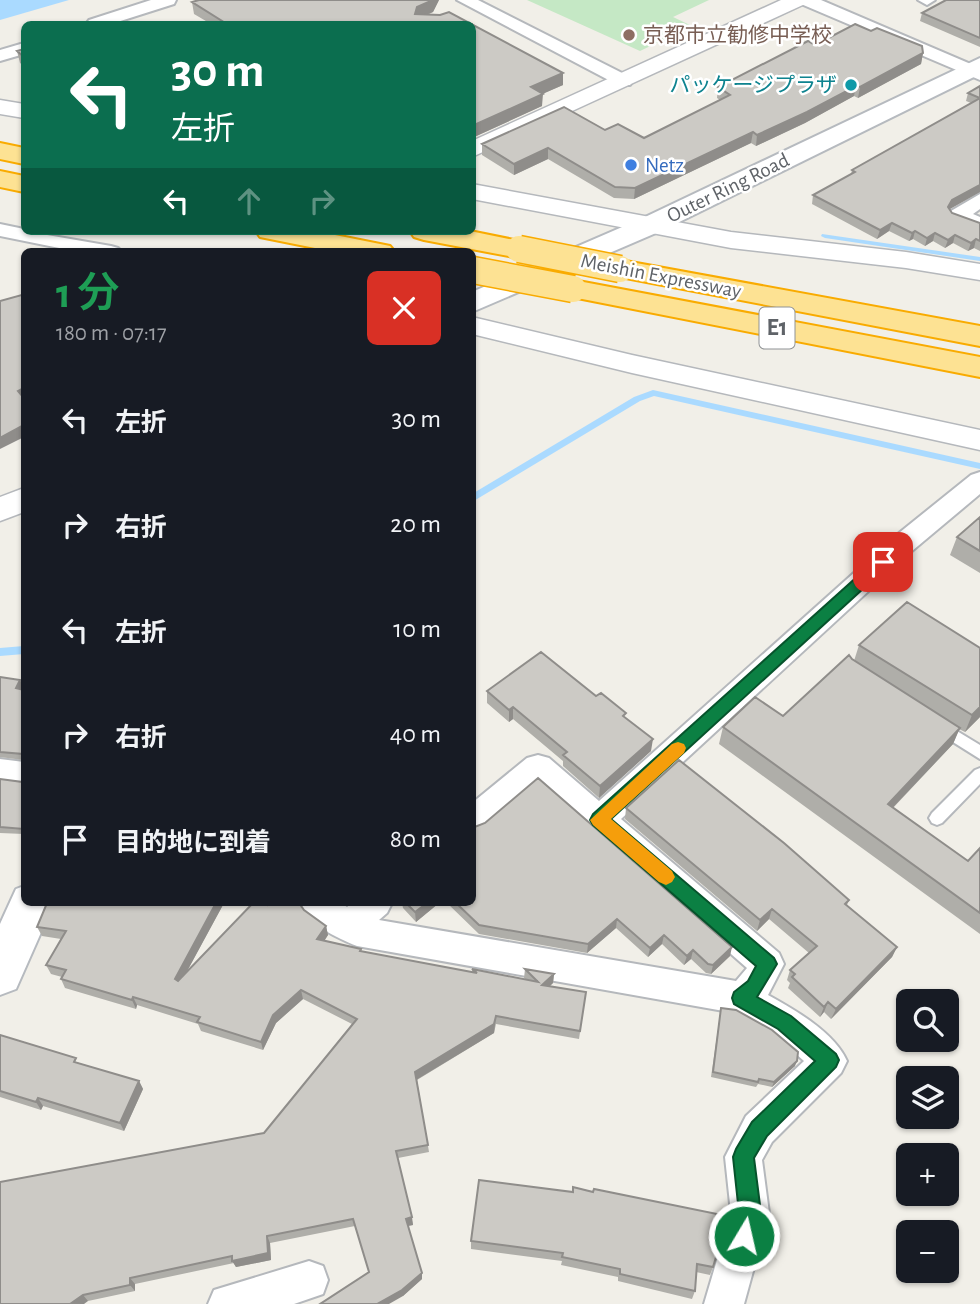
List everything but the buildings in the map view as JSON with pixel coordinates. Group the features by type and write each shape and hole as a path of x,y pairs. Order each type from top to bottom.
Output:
{"highway":[{"path":"0,151 21,155"},
{"path":"0,179 21,183"},
{"path":"291,235 359,248"},
{"name":"Meishin Expressway","path":"445,235 980,336"},
{"name":"Meishin Expressway","path":"476,271 980,367"}],"main road":[{"name":"Outer Ring Road","path":"476,301 653,224 976,70"},
{"path":"0,974 18,916"}],"street":[{"path":"104,21 168,0"},
{"path":"476,148 799,0"},
{"path":"807,0 976,70"},
{"path":"450,15 469,2 624,81"},
{"path":"0,56 21,49"},
{"path":"0,107 21,110"},
{"path":"476,192 731,240 906,260 980,272"},
{"path":"980,200 958,215 980,225"},
{"path":"0,230 21,234"},
{"path":"25,235 91,248"},
{"path":"476,326 980,440"},
{"path":"599,820 903,544 980,481"},
{"path":"0,510 21,500"},
{"path":"476,819 538,768 767,964 755,987 741,998"},
{"path":"0,771 21,774"},
{"path":"317,906 357,931 741,998 785,1022 829,1060 759,1129 743,1157 750,1213 724,1304"},
{"path":"347,927 372,906"},
{"path":"228,1304 309,1280"}],"lane":[{"path":"942,329 980,327"},
{"path":"934,723 980,753"},
{"path":"937,818 980,774"}],"green space":[{"path":"527,0 709,0 673,17 692,26 640,51"}],"water":[{"path":"0,0 69,0 0,20"}],"waterway":[{"path":"825,236 980,259"},
{"path":"476,497 637,399 653,393 980,466"},
{"path":"0,652 21,650"}],"slow traffic":[{"path":"666,877 599,820 678,748"}],"place":[{"name":"京都市立勧修中学校","path":"629,35"},
{"name":"パッケージプラザ","path":"851,85"},
{"name":"Netz","path":"631,165"}],"route":[{"path":"744,1236 750,1213 743,1157 759,1129 829,1060 785,1022 741,998 755,987 767,964 599,820 883,562"}]}
